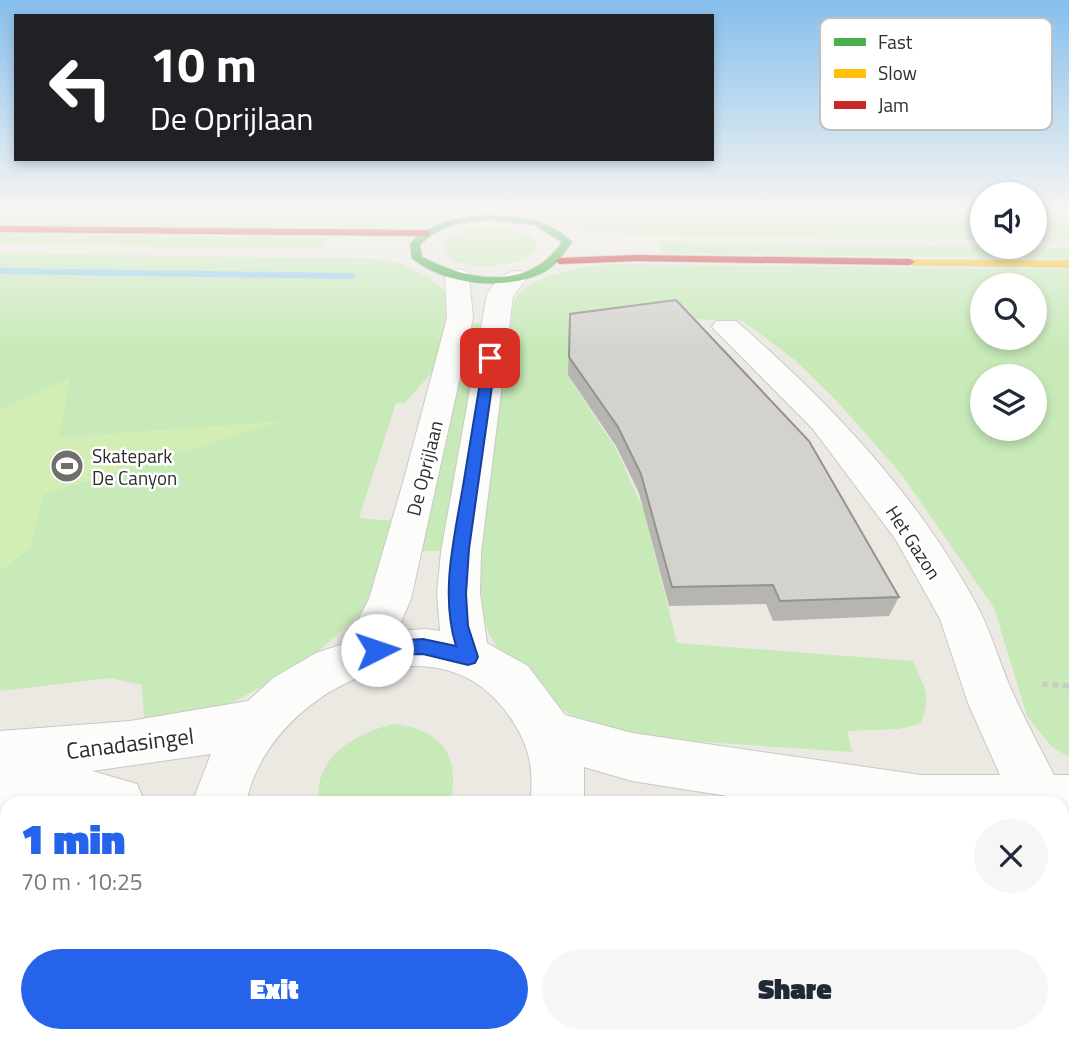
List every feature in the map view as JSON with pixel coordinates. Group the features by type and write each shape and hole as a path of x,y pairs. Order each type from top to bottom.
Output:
{"main road":[{"path":"411,255 410,257 432,268 457,276 516,277 560,261 635,258 1069,264"},
{"path":"560,261 565,255"}],"street":[{"name":"De Oprijlaan","path":"364,653 390,599 422,479 460,318 457,276"},
{"path":"468,657 459,626 457,594 460,549 500,294 516,277"},
{"name":"Het Gazon","path":"726,327 778,372 843,440 917,543 958,611 987,689 1050,796"},
{"path":"222,796 238,751 259,721 298,684 337,663 364,653 423,647 468,657 504,675 534,705 554,746 557,796"},
{"name":"Canadasingel","path":"0,755 125,745 211,733 259,721"},
{"path":"549,734 632,757 865,796"},
{"path":"0,788 83,796"}],"green space":[{"path":"0,255 376,259 399,263 427,276 444,290 448,299 448,316 434,370 405,403 396,403 359,518 394,521 364,610 303,665 224,707 144,720 142,685 110,678 0,691 0,570 30,548 43,494 278,422 58,438 69,379 0,410"},
{"path":"447,255 530,255 501,265 468,265 455,261"},
{"path":"772,255 970,255 970,258"},
{"path":"1047,255 1069,255 1069,259 1047,259"},
{"path":"608,264 1069,269 1069,757 1051,746 1027,716 994,608 902,475 837,401 795,360 743,321 568,314 572,382 616,449 644,511 677,643 913,661 926,699 920,724 899,729 847,731 852,752 629,737 589,727 546,698 501,653 489,634 480,604 478,559 514,302 520,293 541,279 570,270"},
{"path":"468,323 485,324 445,551 422,551"},
{"name":"Skatepark De Canyon","path":"70,378 59,438 282,421 43,494 30,548 0,570 0,410"},
{"path":"395,724 411,727 436,739 450,759 453,772 451,796 319,796 323,772 340,749 352,740"}],"building":[{"path":"676,300 809,441 899,597 780,601 773,585 672,587 641,474 618,427 569,357 570,314"}],"waterway":[{"path":"0,271 351,276"}],"traffic: fast":[{"path":"417,255 417,258 434,267 454,274 499,280 540,271 559,255"}],"traffic: slow":[{"path":"910,262 1069,264"}],"traffic: jam":[{"path":"560,261 635,258 910,262"}],"place":[{"name":"Skatepark De Canyon","path":"67,466"}],"route":[{"path":"377,650 423,647 468,657 459,626 457,594 460,549 490,358"}]}
